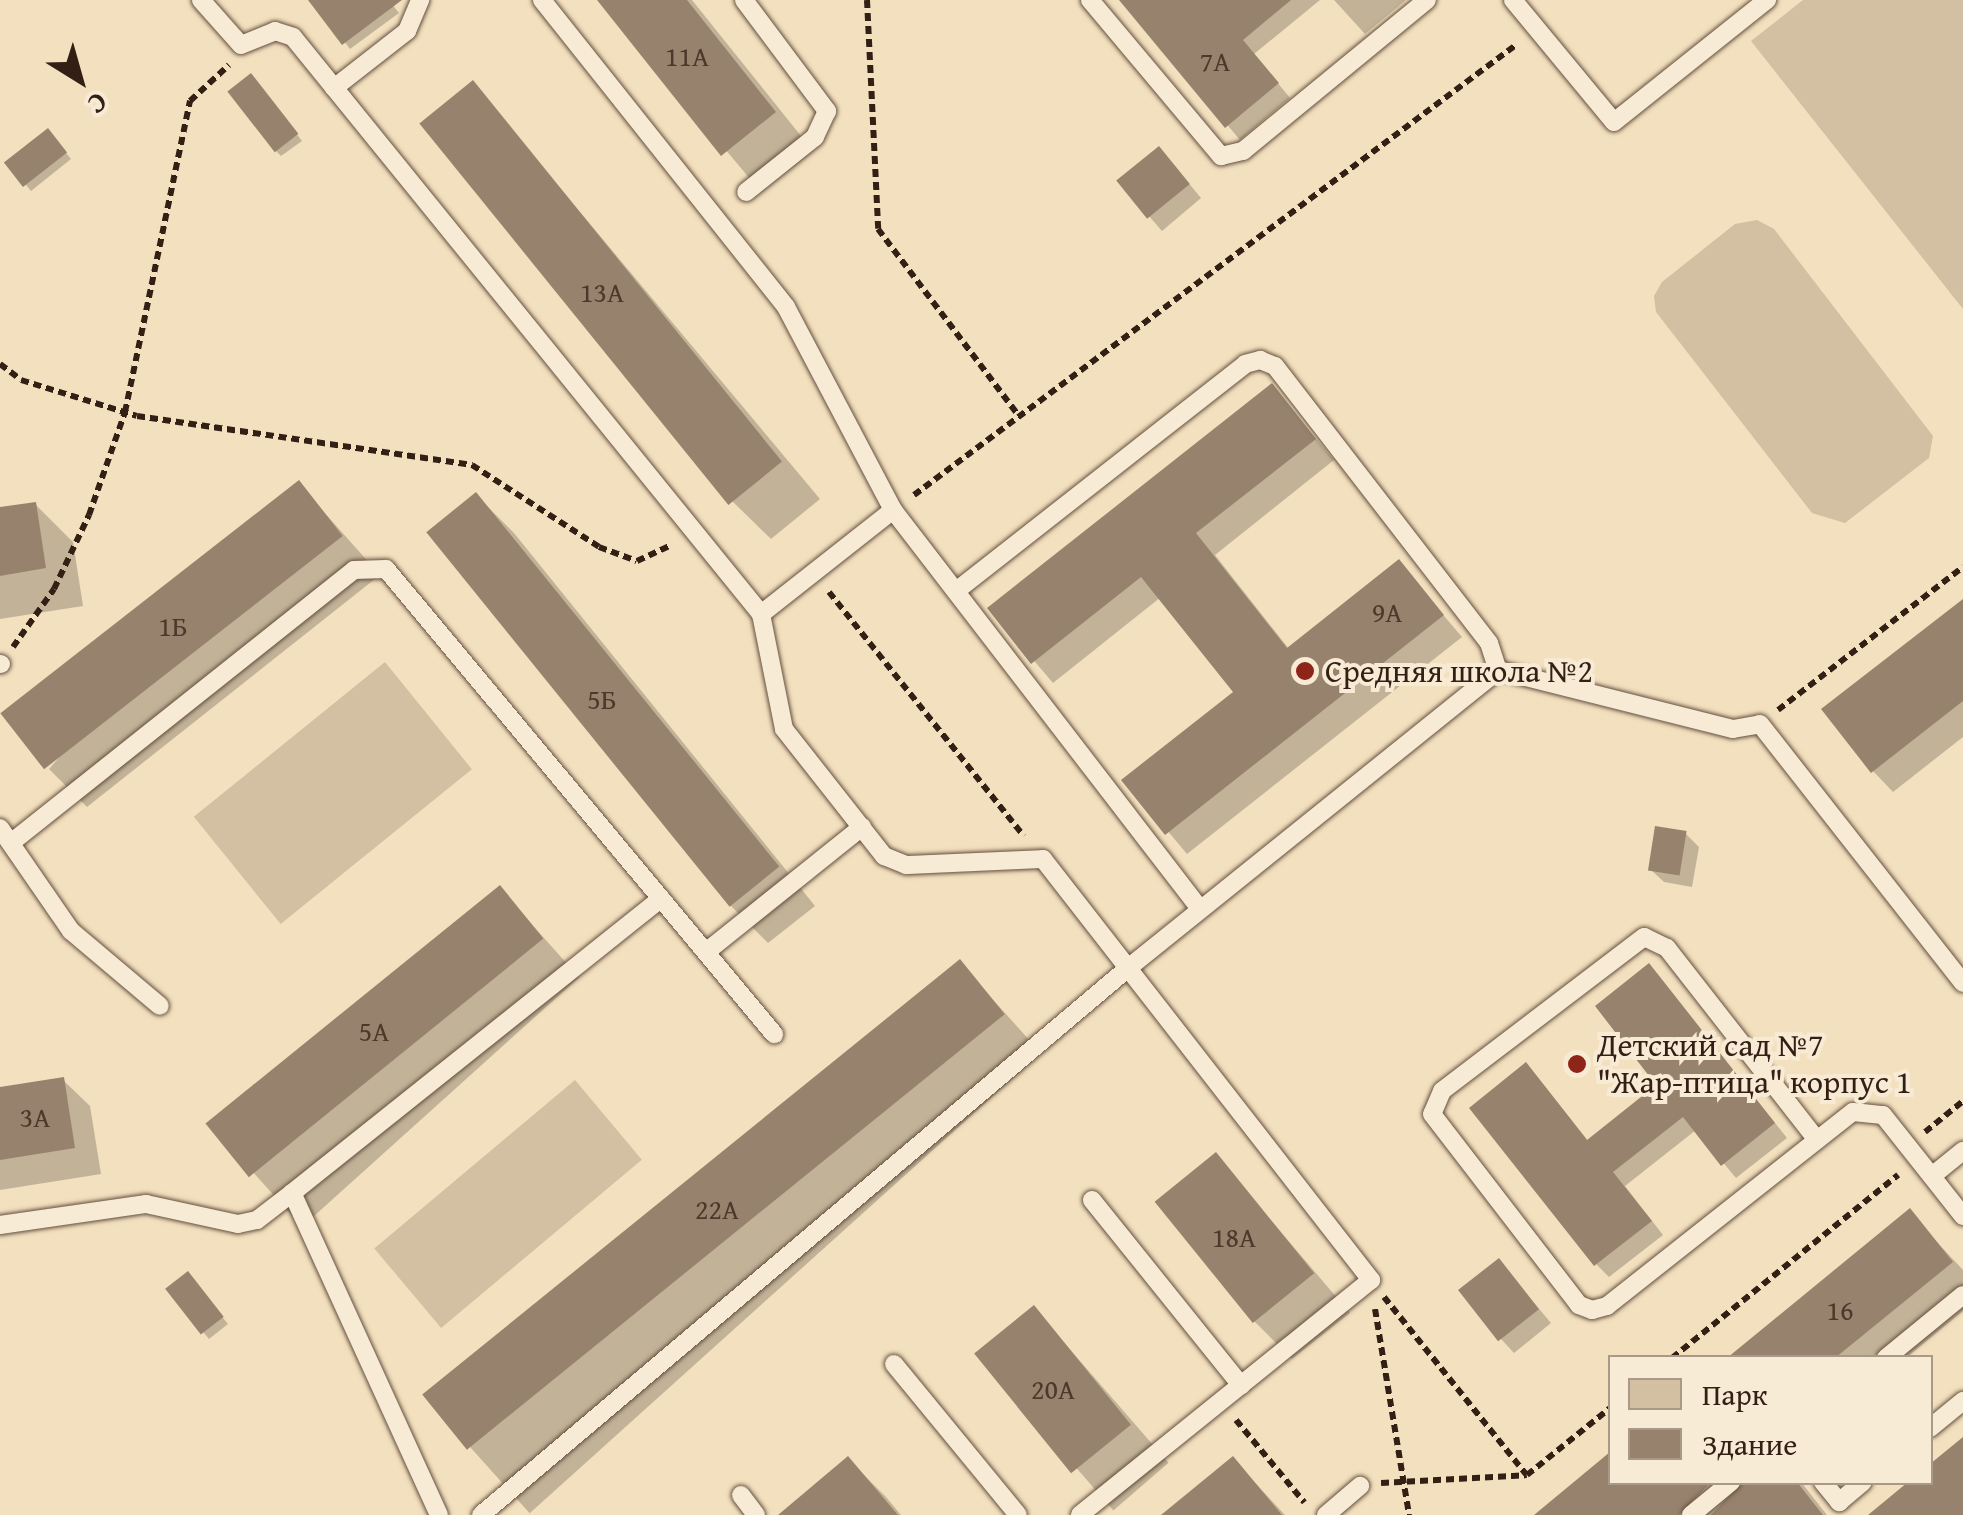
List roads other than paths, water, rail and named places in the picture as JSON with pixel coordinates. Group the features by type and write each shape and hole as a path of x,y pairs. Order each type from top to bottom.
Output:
{"lane":[{"path":"201,0 234,42 250,46 284,32 334,88 760,614 784,728 884,856 906,866 1043,860 1371,1280 1080,1515"},
{"path":"334,88 407,32 420,0"},
{"path":"542,0 786,307 893,510 1200,909"},
{"path":"744,0 827,111 815,136 746,192"},
{"path":"1090,0 1221,156 1243,151 1427,0"},
{"path":"1512,0 1614,122 1767,0"},
{"path":"956,592 1245,364 1260,360 1275,366 1466,612 1489,643 1498,670"},
{"path":"760,614 893,510"},
{"path":"160,1006 71,932 30,880 6,835 354,570 370,566 398,577 774,1034"},
{"path":"1498,670 1732,729 1760,724 1963,983"},
{"path":"481,1515 1128,968 1498,670"},
{"path":"706,952 862,827"},
{"path":"0,1225 146,1204 238,1224 257,1220 661,898"},
{"path":"1817,1140 1667,948 1644,937 1442,1091 1432,1114 1568,1290 1592,1310 1607,1306 1817,1140 1866,1108 1883,1115 1963,1216"},
{"path":"1932,1176 1963,1150"},
{"path":"292,1193 439,1515"},
{"path":"1092,1200 1241,1384"},
{"path":"1890,1355 1963,1295"},
{"path":"894,1364 1018,1515"},
{"path":"1933,1426 1963,1401"},
{"path":"1691,1515 1728,1485"},
{"path":"1825,1485 1839,1502 1859,1485"},
{"path":"1326,1515 1360,1486"},
{"path":"741,1496 756,1515"}],"place":[{"name":"Средняя школа №2","path":"1305,671"},
{"name":"Детский сад №7 \"Жар-птица\" корпус 1","path":"1577,1064"}]}
